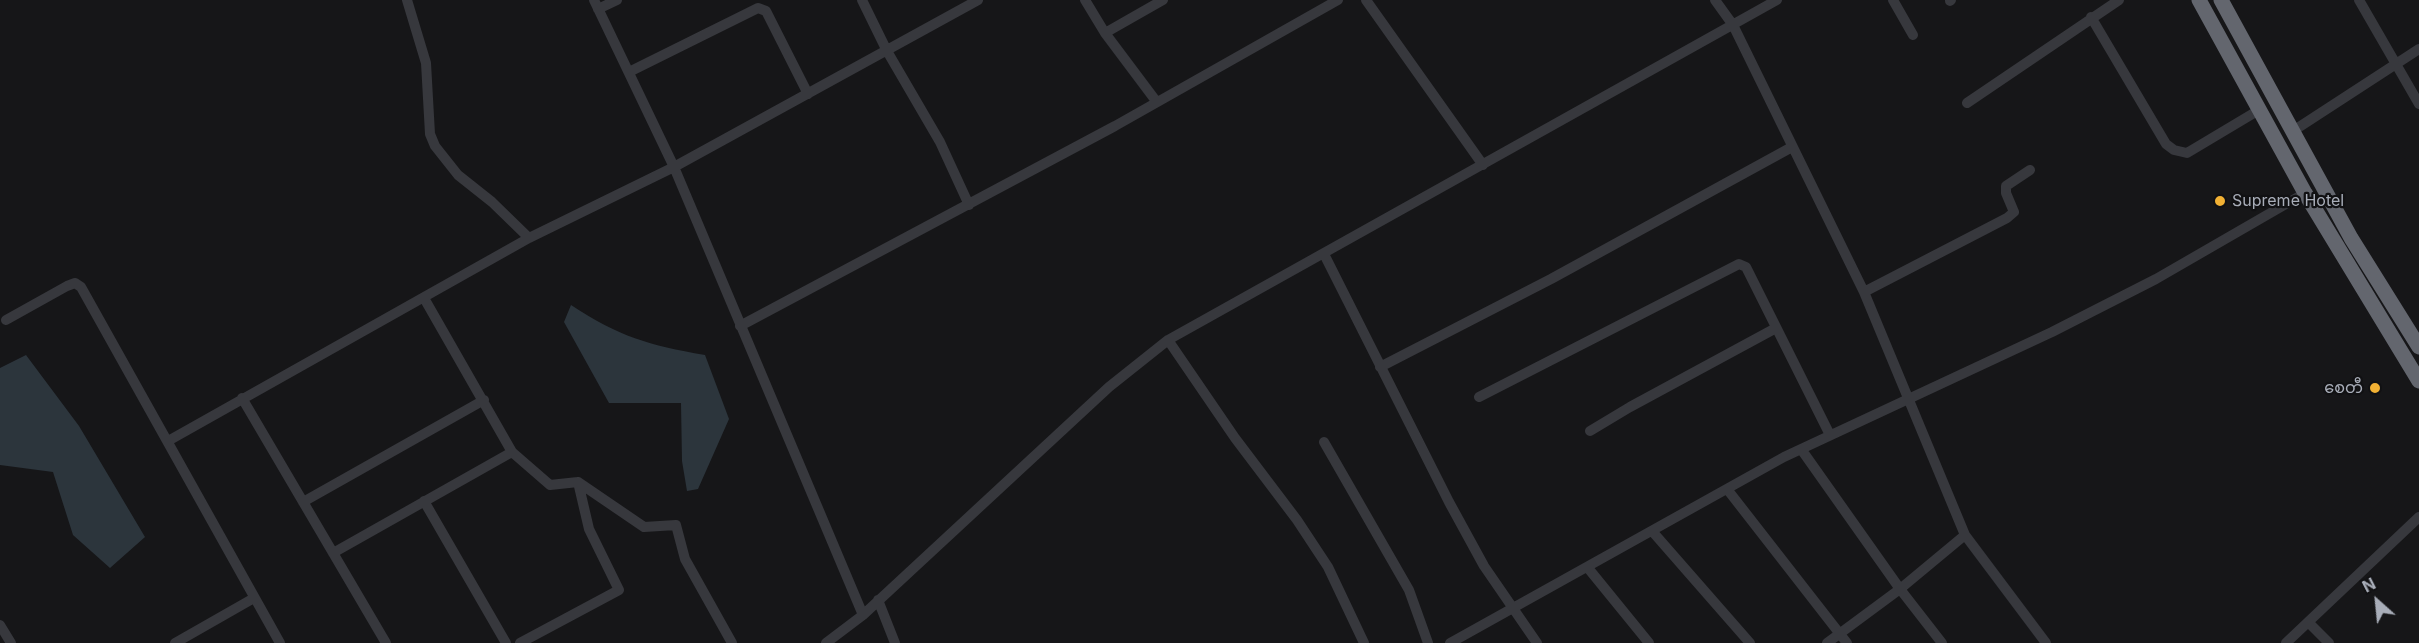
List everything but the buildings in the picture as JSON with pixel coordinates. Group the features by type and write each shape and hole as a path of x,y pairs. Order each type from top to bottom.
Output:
{"highway":[{"path":"2199,0 2305,193 2419,381"},
{"path":"2221,0 2351,238 2419,347"}],"street":[{"path":"407,0 426,63 430,134 435,146 458,175 492,202 529,238"},
{"path":"617,0 596,4 674,167 862,615"},
{"path":"862,0 886,51 940,142 969,205"},
{"path":"168,441 529,238 674,167 978,0"},
{"path":"1085,0 1105,33 1156,101"},
{"path":"1105,33 1163,0"},
{"path":"740,326 969,205 1338,0"},
{"path":"1366,0 1483,165"},
{"path":"1715,0 1733,25 1864,292 1965,535 2046,643"},
{"path":"826,643 862,615 1108,387 1168,340 1777,0"},
{"path":"1893,0 1913,35"},
{"path":"1967,103 2091,17 2102,5 2119,0"},
{"path":"2359,0 2419,104"},
{"path":"629,72 758,8 766,11 808,94"},
{"path":"2091,17 2166,144 2174,150 2187,153 2259,110"},
{"path":"2293,130 2419,49"},
{"path":"1380,368 1551,279 1792,147"},
{"path":"1864,292 2007,218 2014,212 2006,193 2006,186 2030,170"},
{"path":"1450,643 1801,449 1909,396 2052,332 2146,284 2305,193"},
{"path":"1324,254 1380,368 1484,566 1538,643"},
{"path":"1479,397 1739,264 1746,267 1830,435"},
{"path":"6,320 67,286 75,283 81,287 280,643"},
{"path":"424,298 512,452 550,485 578,482 644,527 676,525 685,559 732,643"},
{"path":"1590,431 1630,406 1776,328"},
{"path":"1168,340 1328,567 1364,643"},
{"path":"242,398 386,643"},
{"path":"303,502 484,400"},
{"path":"1324,442 1408,590 1428,643"},
{"path":"1801,449 1900,589 1942,643"},
{"path":"333,553 512,452"},
{"path":"520,643 619,590 589,529 578,482"},
{"path":"1726,489 1847,643"},
{"path":"424,501 506,643"},
{"path":"2286,643 2310,623 2419,517"},
{"path":"1652,531 1750,643"},
{"path":"1827,643 1900,589 1965,535"},
{"path":"1588,568 1649,643"},
{"path":"175,643 254,597"},
{"path":"878,600 895,643"},
{"path":"2310,623 2329,643"},
{"path":"0,624 11,643"}],"shaded area":[{"path":"571,305 605,325 635,338 705,355 729,419 698,489 687,491 682,461 681,403 609,403 564,322"},
{"path":"26,355 79,426 145,537 110,568 73,535 53,472 0,465 0,368"}],"place":[{"name":"Supreme Hotel","path":"2220,201"},
{"name":"စေတီ","path":"2375,388"}]}
